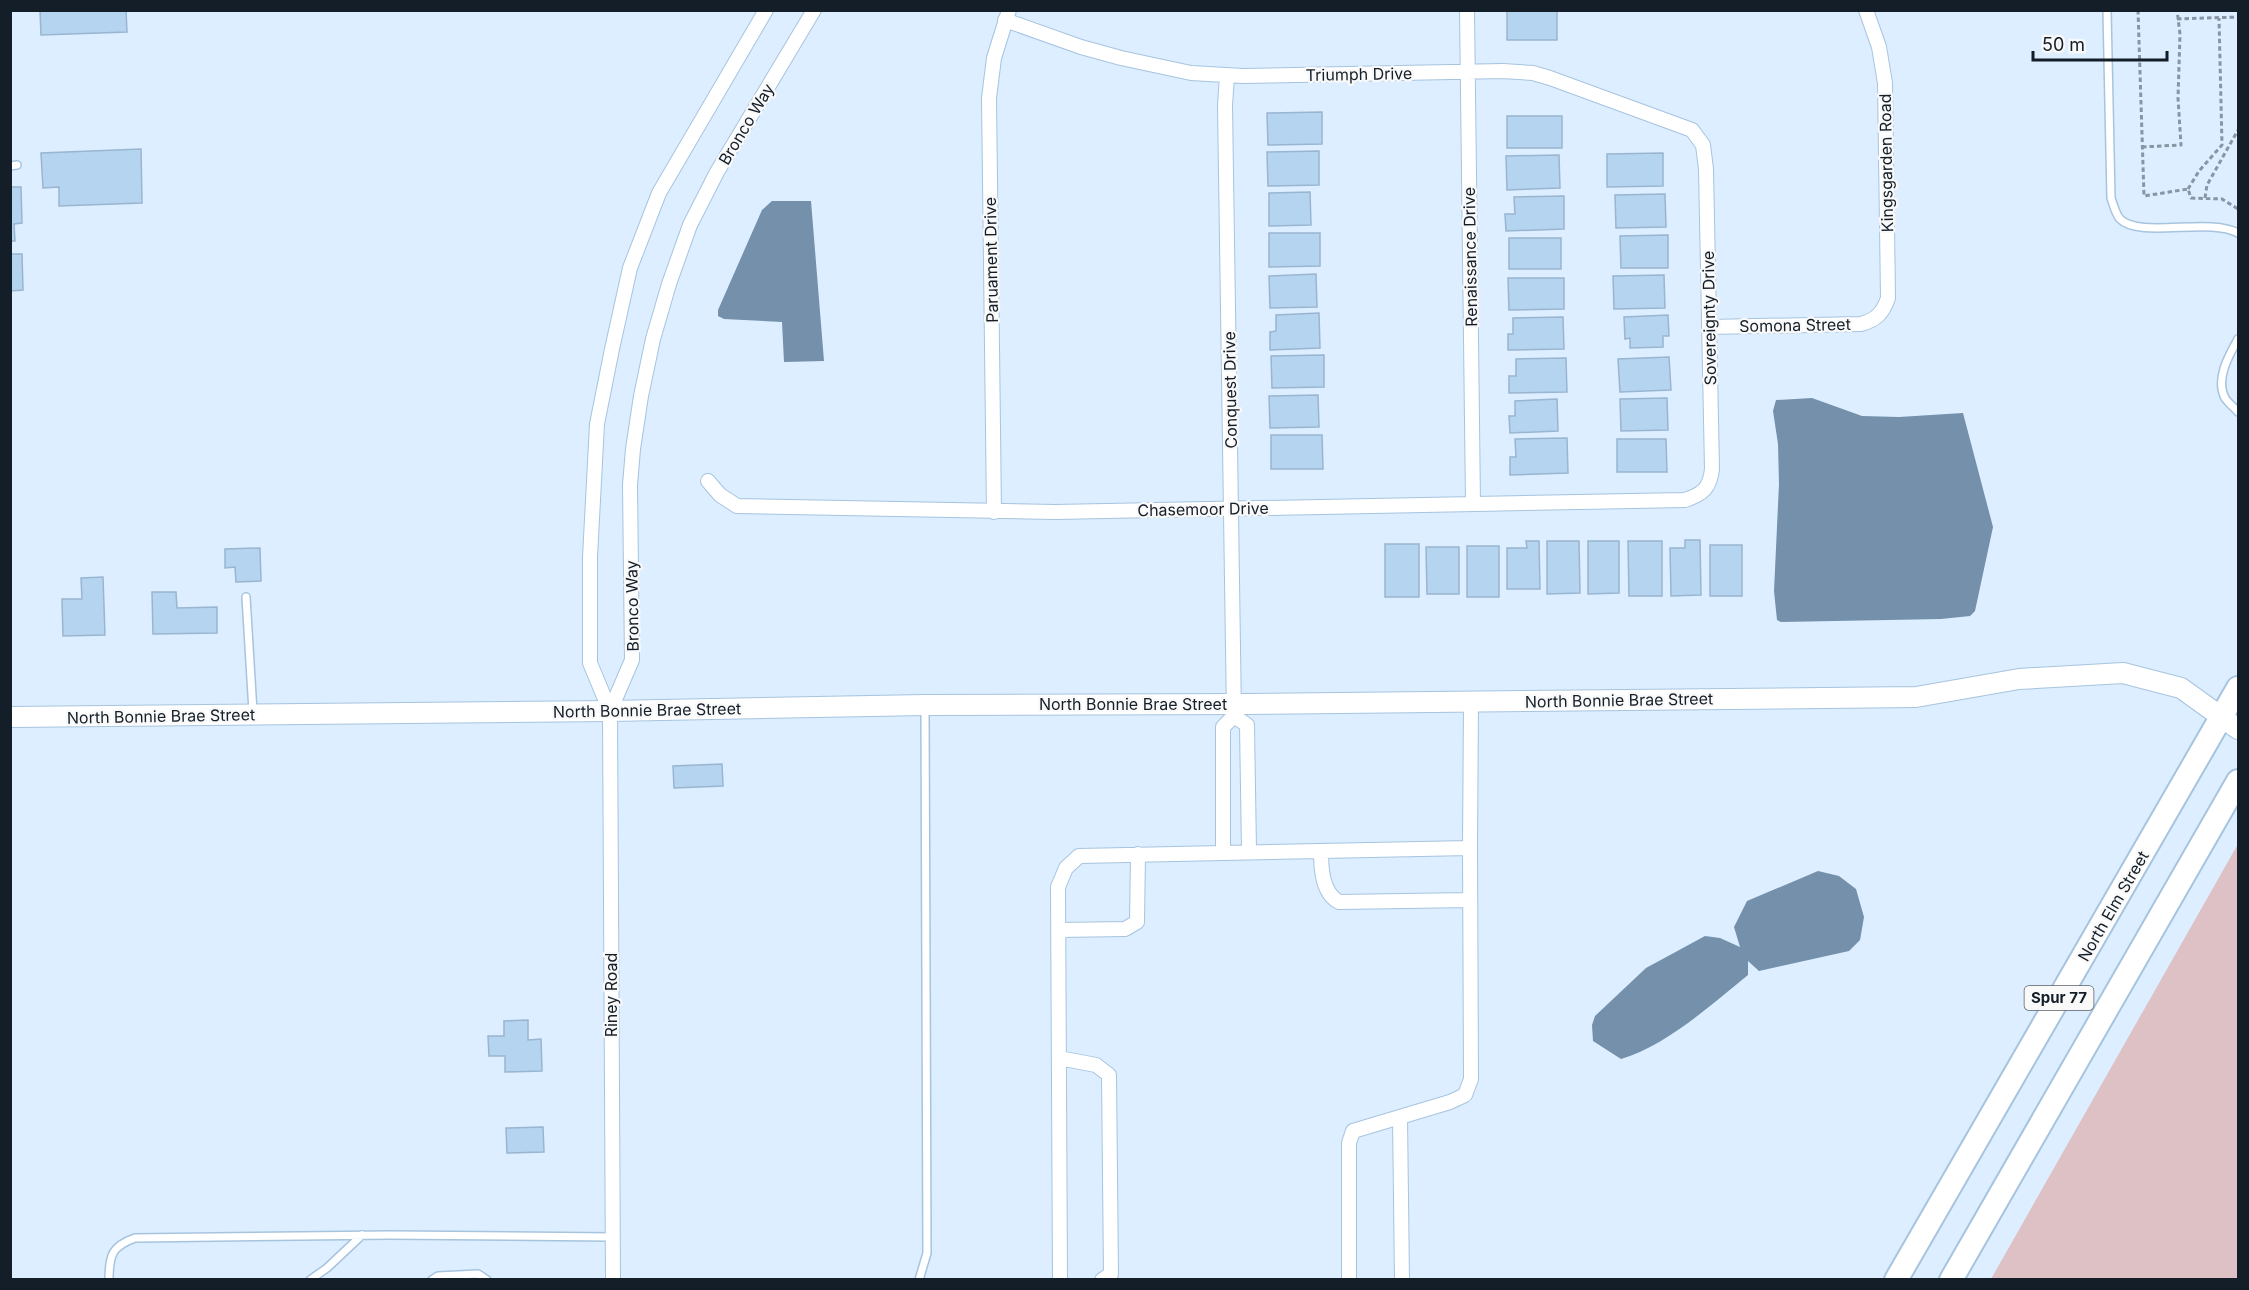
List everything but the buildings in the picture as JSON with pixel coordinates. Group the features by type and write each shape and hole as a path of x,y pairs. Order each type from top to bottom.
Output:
{"main road":[{"name":"North Bonnie Brae Street","path":"10,717 610,711 925,705 1233,710 1471,702 1916,697 2019,679 2123,673 2181,688 2230,722"},
{"name":"North Elm Street","path":"1896,1280 2230,722 2238,688"},
{"name":"Spur 77","path":"1951,1280 2238,781"}],"street":[{"path":"610,711 591,663 590,556 597,424 630,268 658,193 766,10"},
{"name":"Bronco Way","path":"610,711 632,660 630,485 633,449 646,374 669,284 690,225 717,172 814,10"},
{"name":"Renaissance Drive","path":"1467,10 1473,503"},
{"name":"Kingsgarden Road","path":"1866,10 1879,46 1886,101 1888,298 1879,315"},
{"name":"Triumph Drive","path":"1007,15 1081,47 1191,73 1227,76 1518,72 1550,78 1692,130 1703,146"},
{"name":"Paruament Drive","path":"994,512 989,98 994,58 1007,15"},
{"name":"Conquest Drive","path":"1227,76 1225,105 1233,710"},
{"name":"Sovereignty Drive","path":"1703,146 1706,169 1712,469 1711,480 1706,489"},
{"name":"Somona Street","path":"1709,327 1861,324 1879,315"},
{"name":"Chasemoor Drive","path":"708,481 720,495 737,507 994,512 1685,500 1699,495 1706,489"},
{"path":"1349,1280 1349,1143 1353,1131 1450,1102 1466,1095 1471,1078 1471,702"},
{"path":"1223,852 1223,727 1233,710 1247,725 1249,851"},
{"name":"Riney Road","path":"610,711 613,1280"},
{"path":"1060,1280 1058,887 1066,868 1079,856 1470,848"},
{"path":"1320,851 1322,875 1332,899 1339,902 1470,900"},
{"path":"1059,930 1125,929 1137,922 1138,854"},
{"path":"1059,1058 1096,1065 1109,1075 1112,1274 1102,1280"},
{"path":"1400,1117 1402,1280"}],"lane":[{"path":"2107,10 2111,198 2120,219 2136,227 2212,226 2238,233"},
{"path":"2238,339 2226,361 2222,378 2225,398 2238,412"},
{"path":"246,597 253,715"},
{"path":"919,1280 927,1253 925,705"},
{"path":"110,1280 109,1261 119,1244 135,1238 362,1235 612,1237"},
{"path":"310,1280 327,1268 362,1235"},
{"path":"432,1280 438,1276 465,1277 478,1274 487,1280"}],"path":[{"path":"2138,10 2144,196 2188,189 2199,171 2222,145 2220,18"},
{"path":"2142,147 2181,145 2178,98 2180,34 2177,10"},
{"path":"2177,19 2238,17"},
{"path":"2205,198 2207,185 2238,130"},
{"path":"2188,189 2191,198 2222,199 2238,210"}],"shaded area":[{"path":"2238,844 2238,1279 1991,1279"}],"water":[{"path":"772,201 811,201 824,361 784,362 782,322 724,319 718,316 718,310 762,210"},
{"path":"1812,398 1862,416 1899,417 1963,413 1993,527 1975,611 1970,616 1941,619 1781,622 1777,620 1774,591 1779,484 1778,444 1773,411 1776,400"},
{"path":"1818,871 1839,876 1856,889 1864,917 1860,940 1849,951 1759,971 1748,961 1748,975 1704,1011 1655,1044 1621,1059 1593,1041 1592,1025 1595,1016 1646,968 1705,936 1720,938 1740,947 1734,927 1747,901"}]}
